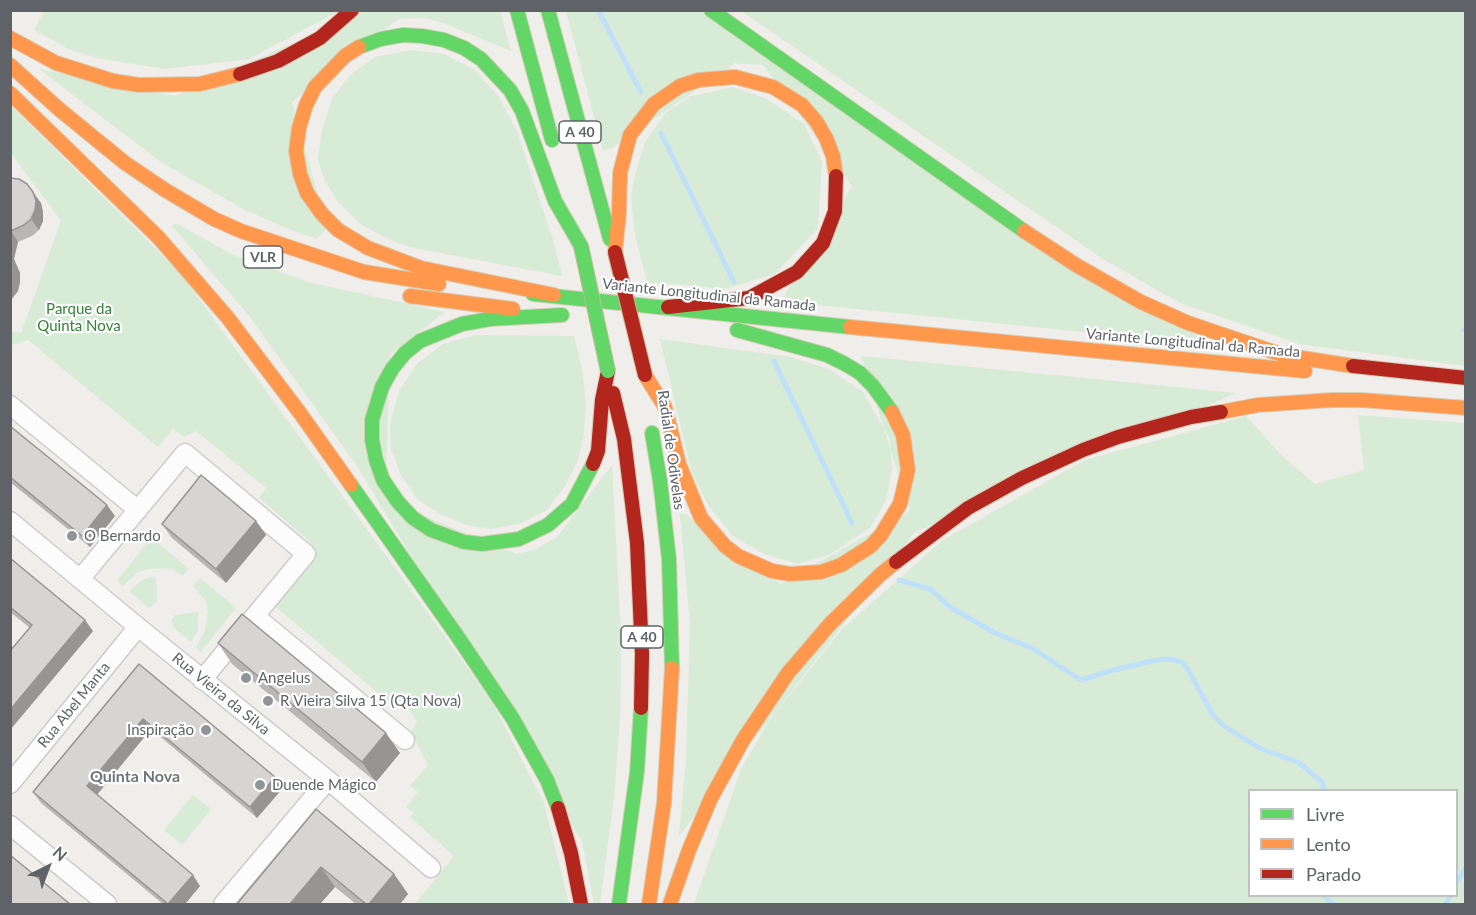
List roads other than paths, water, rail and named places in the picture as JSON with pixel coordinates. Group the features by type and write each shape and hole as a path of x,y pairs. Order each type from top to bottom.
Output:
{"main road":[{"path":"10,38 56,63 113,81 140,85 200,84 232,77 278,62 320,38 352,10"},
{"name":"A 40","path":"517,10 554,148"},
{"name":"Radial de Odivelas","path":"548,10 607,230 615,252 645,375 648,413 660,481 669,560 672,683 664,803 649,904"},
{"path":"711,10 998,214 1076,265 1141,302 1197,326 1283,355 1336,364 1466,378"},
{"path":"554,295 421,268 368,248 338,230 322,214 307,193 300,174 297,151 299,128 306,105 315,87 345,56 362,45 381,39 403,35 422,36 444,40 464,48 481,59 510,90 534,140 555,201 581,246"},
{"name":"Variante Longitudinal da Ramada","path":"10,65 67,117 140,174 200,211 242,231 364,272 490,291 554,295 1016,344 1466,384"},
{"path":"615,252 620,173 624,152 630,135 641,119 665,95 680,86 699,80 735,77 773,87 802,105 826,138 835,166 837,193 835,211 823,243 797,272 749,298 668,307"},
{"path":"10,88 112,174"},
{"path":"10,93 159,238 228,318 300,413 452,627 513,718 547,780 561,815 572,853 581,904"},
{"name":"A 40","path":"563,183 581,246 624,439 640,579 642,692 637,772 618,904"},
{"path":"395,294 574,316 644,322"},
{"path":"574,316 490,320 462,324 441,331 405,353 392,369 382,387 372,420 372,440 383,480 398,502 414,518 431,530 464,542 482,544 511,541 535,533 549,525 572,504 590,473 598,451 608,371"},
{"path":"645,375 665,407 679,464 693,502 701,518 725,546 738,556 772,571 790,574 821,572 841,565 871,546 881,536 900,504 908,470 905,444 899,425 885,400 873,386 845,364 827,355 732,330 822,339"},
{"path":"1317,386 1466,402"},
{"path":"670,904 689,850 715,790 743,740 788,673 830,624 873,582 908,551 968,508 1022,478 1083,450 1118,437 1191,417 1258,405 1332,400 1466,408"}],"street":[{"path":"10,405 138,510"},
{"path":"80,579 184,453 306,554 202,680"},
{"name":"Rua Vieira da Silva","path":"10,521 202,680 328,780 431,868"},
{"path":"255,616 405,740"},
{"name":"Rua Abel Manta","path":"10,784 138,627"},
{"path":"224,904 328,780"},
{"path":"10,825 106,904"}],"waterway":[{"path":"598,10 641,92"},
{"path":"661,133 734,282"},
{"path":"774,361 852,523"},
{"path":"899,580 930,589 950,607 995,633 1032,648 1081,680 1156,660 1170,659 1182,662 1213,715 1224,726 1261,749 1298,762 1322,782 1325,789"},
{"path":"1458,881 1466,867"},
{"path":"1325,897 1333,904"},
{"path":"1446,904 1450,897"}],"place":[{"name":"O Bernardo","path":"72,536"},
{"name":"Angelus","path":"246,678"},
{"name":"R Vieira Silva 15 (Qta Nova)","path":"268,701"},
{"name":"Inspiração","path":"206,730"},
{"name":"Duende Mágico","path":"260,785"}],"district":[{"name":"Quinta Nova","path":"135,777"}],"park label":[{"name":"Parque da Quinta Nova","path":"79,318"}]}
